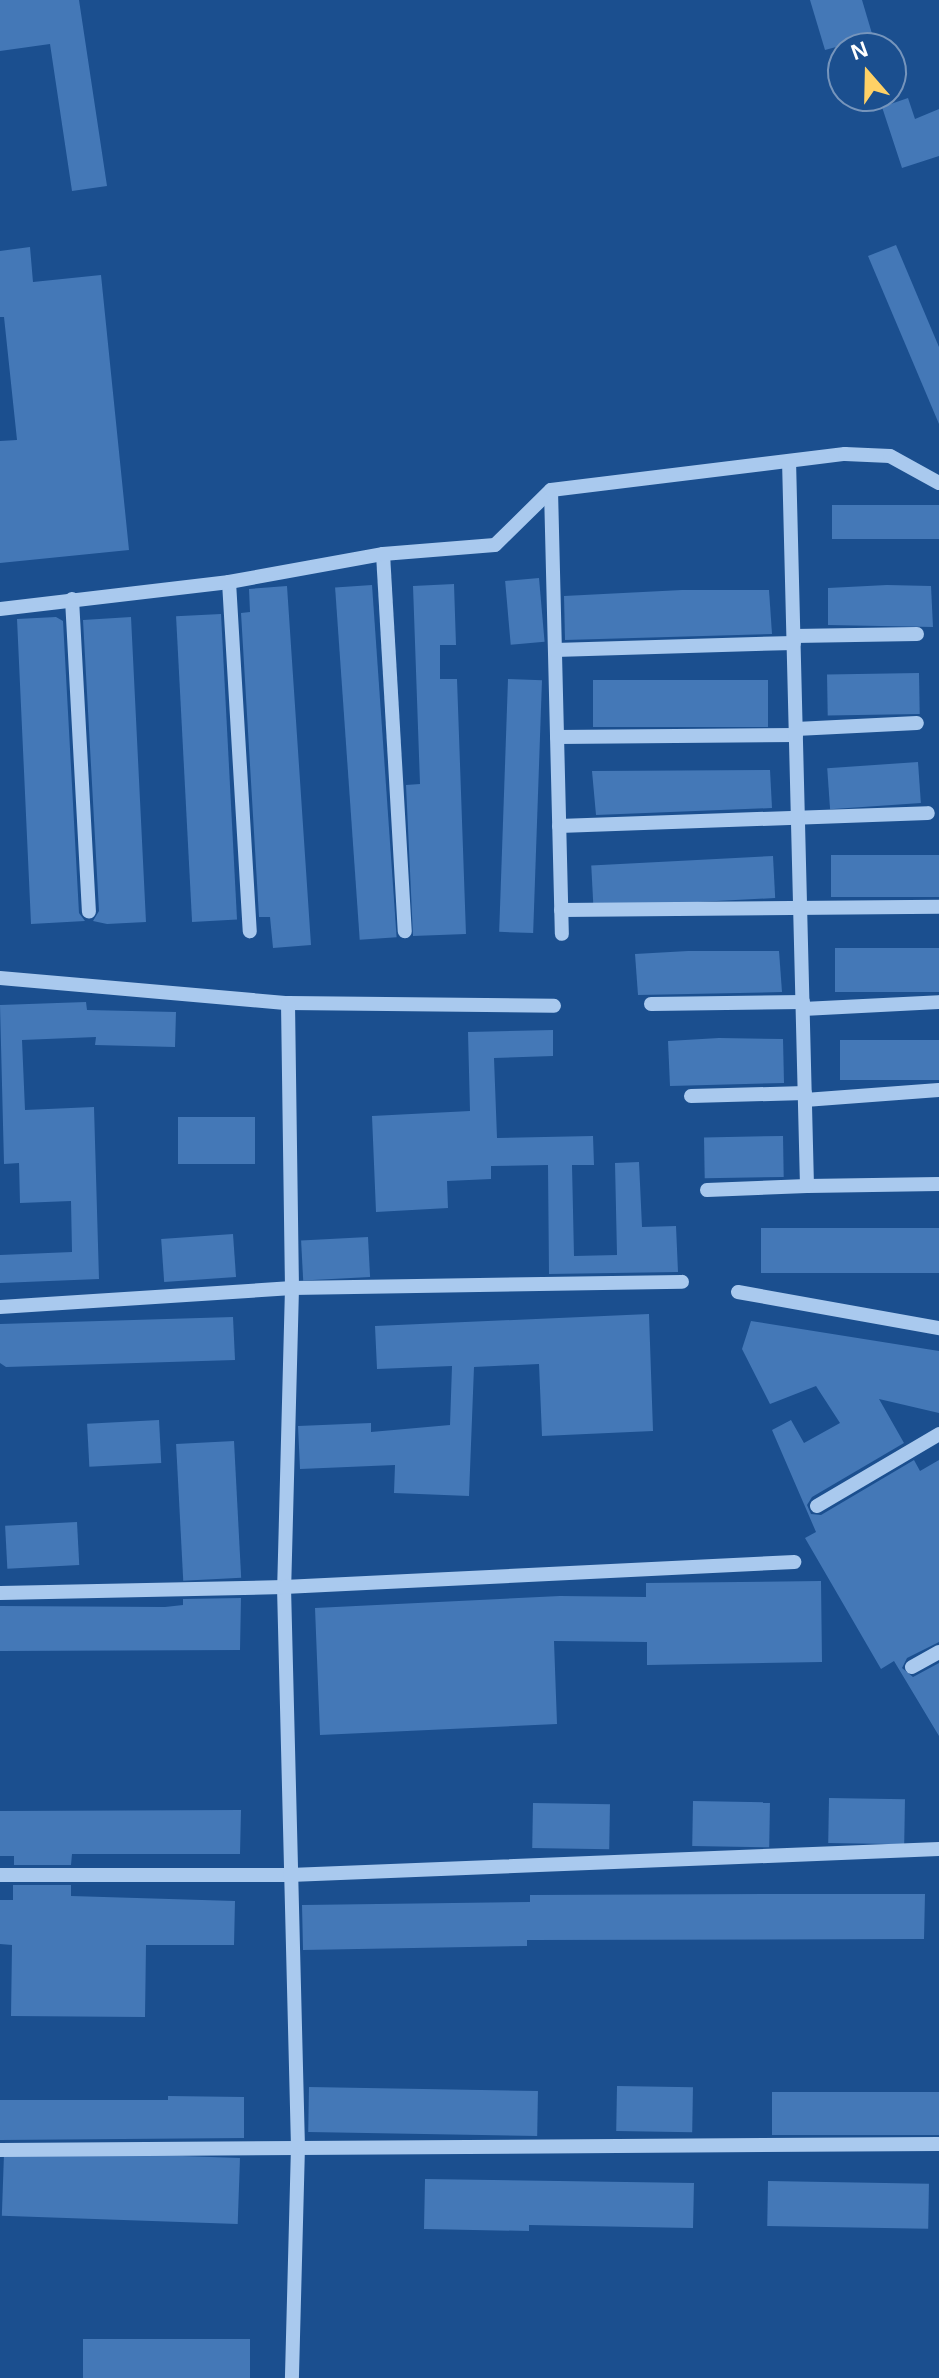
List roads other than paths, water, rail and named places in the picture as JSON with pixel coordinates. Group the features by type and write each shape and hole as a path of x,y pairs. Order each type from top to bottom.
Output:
{"street":[{"path":"0,609 229,582 383,554 495,545 551,490 789,461 890,456 939,483"},
{"path":"789,461 807,1186"},
{"path":"551,490 562,934"},
{"path":"383,554 405,931"},
{"path":"229,582 250,931"},
{"path":"72,599 89,912"},
{"path":"555,650 917,634"},
{"path":"557,737 796,732 917,723"},
{"path":"559,826 798,820 928,813"},
{"path":"561,910 939,907"},
{"path":"0,978 288,1003 554,1006"},
{"path":"651,1004 939,1002"},
{"path":"288,1003 292,1288 284,1587 298,2146 292,2378"},
{"path":"691,1096 805,1096 939,1090"},
{"path":"707,1190 939,1184"},
{"path":"0,1307 292,1288 682,1282"},
{"path":"738,1292 939,1328"},
{"path":"817,1506 939,1434"},
{"path":"0,1593 284,1587 794,1562"},
{"path":"912,1667 939,1652"},
{"path":"0,1875 290,1875 939,1849"},
{"path":"0,2150 939,2144"}]}
